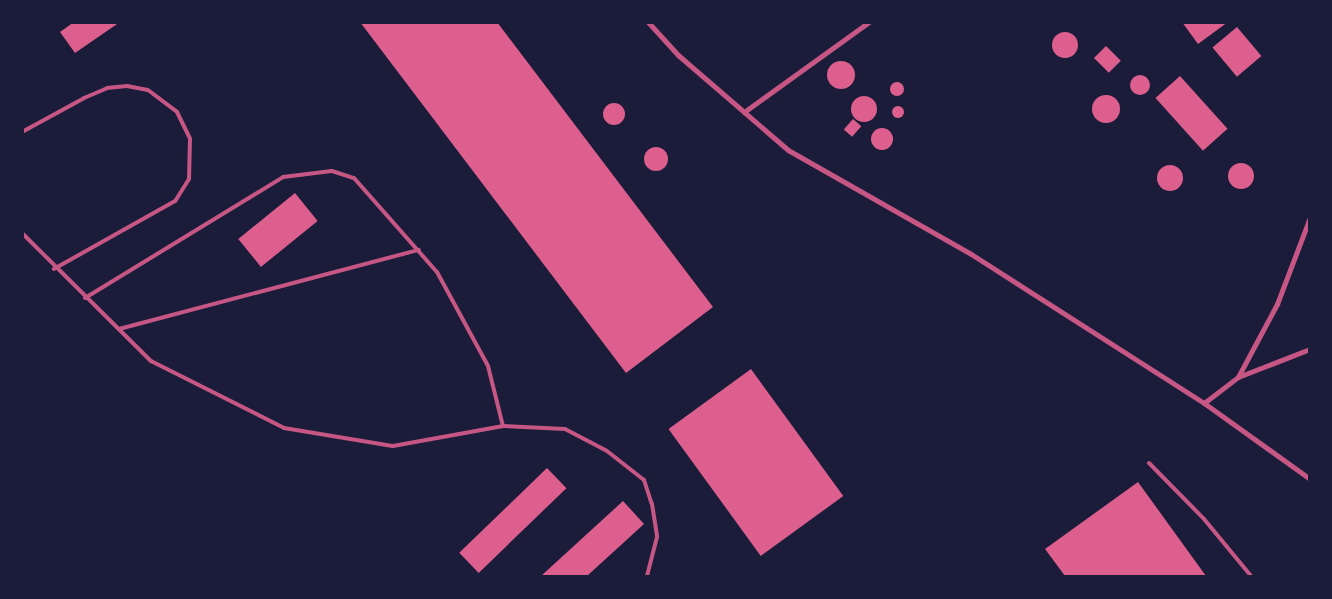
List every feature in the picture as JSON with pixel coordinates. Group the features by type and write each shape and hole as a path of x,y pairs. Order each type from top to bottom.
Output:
{"street":[{"path":"648,22 744,112 788,150 971,254 1204,403 1310,479"},
{"path":"744,112 869,22"},
{"path":"1238,377 1277,304 1310,217"},
{"path":"1204,403 1238,377 1310,349"}],"lane":[{"path":"22,132 84,98 108,88 127,86 148,90 177,112 190,139 189,179 175,201 54,269"},
{"path":"85,298 283,177 309,170 332,171 354,178 437,272 488,366 503,426"},
{"path":"22,233 54,269 152,361 284,428 393,446 503,426 565,429 607,451 644,480 657,537 647,576"},
{"path":"118,329 419,250"},
{"path":"1149,464 1204,519 1251,576"}],"building":[{"path":"74,22 120,22 75,53 60,32"},
{"path":"360,22 497,22 713,307 626,373"},
{"path":"1182,22 1228,22 1198,44"},
{"path":"1237,27 1261,56 1237,77 1212,48"},
{"path":"1065,32 1074,36 1078,45 1074,54 1065,58 1056,54 1052,45 1056,36"},
{"path":"1106,46 1121,61 1109,73 1094,58"},
{"path":"841,61 851,65 855,75 851,85 841,89 831,85 827,75 831,65"},
{"path":"1140,75 1147,78 1150,85 1147,92 1140,95 1133,92 1130,85 1133,78"},
{"path":"1180,76 1228,129 1203,151 1155,98"},
{"path":"894,82 900,82 904,89 900,96 894,96 890,92 890,86"},
{"path":"1106,95 1116,99 1120,109 1116,119 1106,123 1096,119 1092,109 1096,99"},
{"path":"864,96 873,100 877,109 873,118 864,122 855,118 851,109 855,100"},
{"path":"610,103 618,103 625,110 625,118 618,125 610,125 603,118 603,110"},
{"path":"898,106 904,112 898,118 892,112"},
{"path":"853,119 861,126 852,137 844,130"},
{"path":"882,128 890,131 893,139 890,147 882,150 874,147 871,139 874,131"},
{"path":"651,147 661,147 668,154 668,164 661,171 651,171 644,164 644,154"},
{"path":"1241,163 1250,167 1254,176 1250,185 1241,189 1232,185 1228,176 1232,167"},
{"path":"1170,165 1179,169 1183,178 1179,187 1170,191 1161,187 1157,178 1161,169"},
{"path":"295,193 318,221 261,267 238,239"},
{"path":"751,369 843,496 761,556 668,429"},
{"path":"547,468 566,488 479,573 459,553"},
{"path":"1138,482 1206,576 1065,576 1045,549"},
{"path":"623,501 644,524 587,576 541,576"}]}
